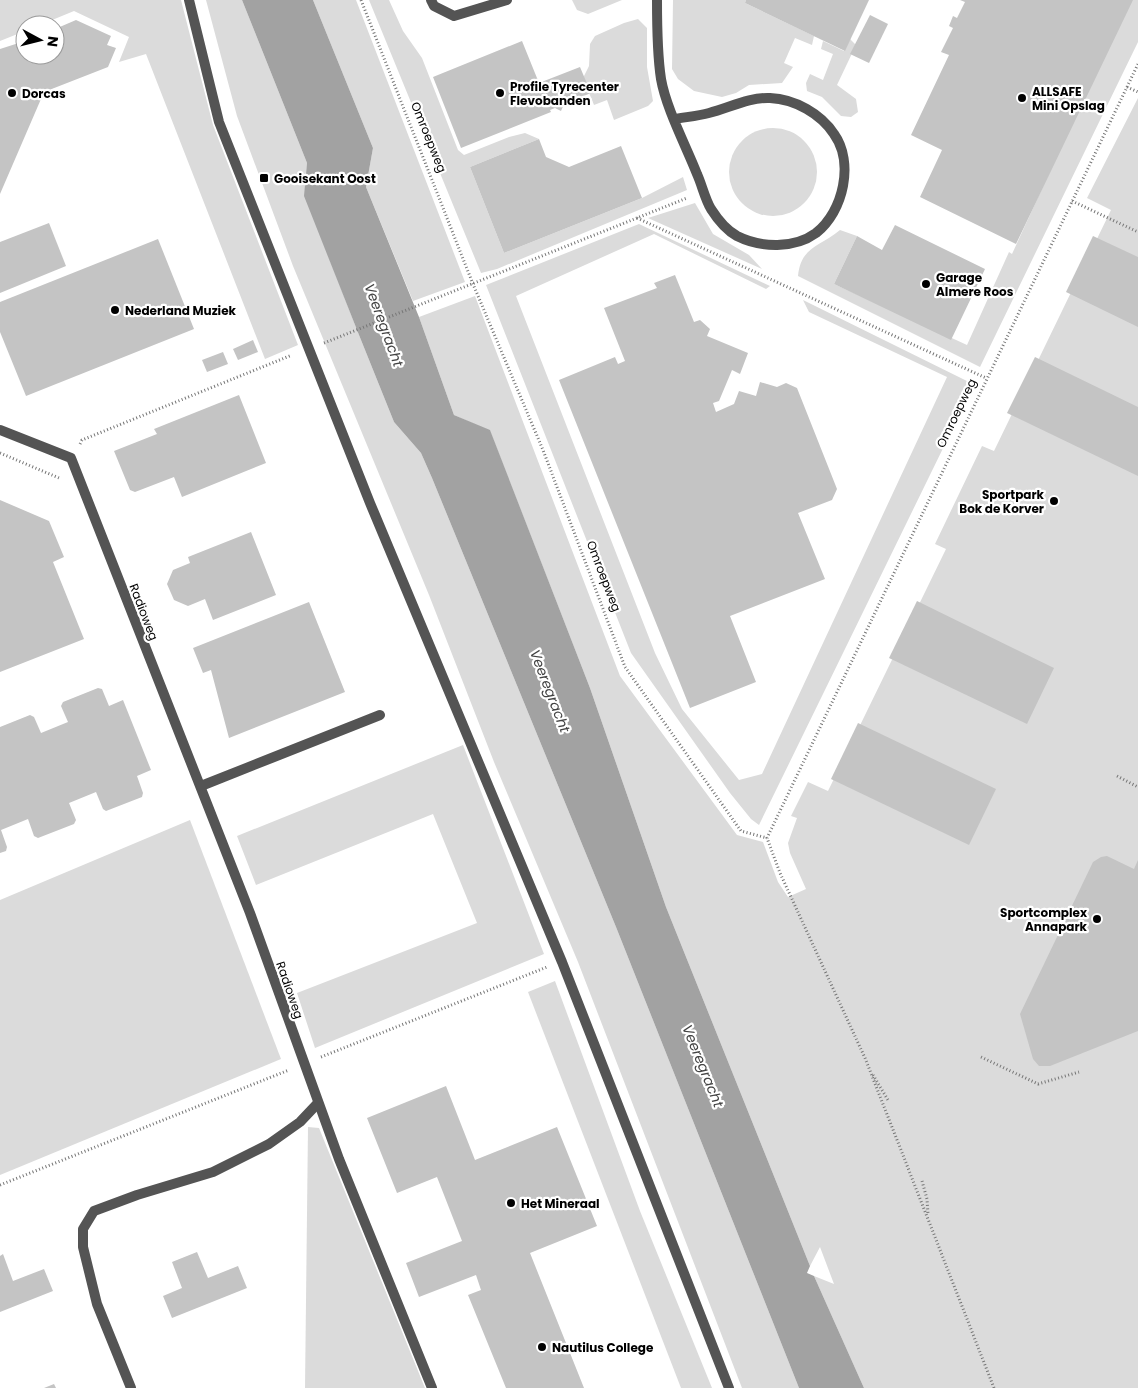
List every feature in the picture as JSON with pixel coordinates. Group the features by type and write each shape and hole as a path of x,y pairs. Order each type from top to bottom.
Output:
{"street":[{"path":"189,0 219,122 370,503 562,962 729,1388"},
{"path":"431,0 434,6 454,16 507,0"},
{"path":"657,0 658,50 662,81 675,119 710,208 722,225 736,236 752,242 777,246 803,240 817,232 837,204 844,184 845,161 840,143 817,115 789,102 772,98 754,98 708,114 675,119"},
{"path":"0,430 71,458"},
{"name":"Radioweg","path":"71,458 250,912 318,1103 432,1388"},
{"path":"201,786 380,715"},
{"path":"131,1388 97,1304 83,1247 83,1229 94,1211 137,1195 213,1172 270,1144 300,1122 318,1103"}],"path":[{"name":"Omroepweg","path":"362,0 473,284 544,450 625,667 742,831 767,838 1138,64"},
{"path":"1127,87 1138,92"},
{"path":"71,458 82,440 704,191"},
{"path":"1072,201 1138,232"},
{"name":"Omroepweg","path":"637,218 986,378"},
{"path":"0,453 58,477 62,486"},
{"path":"1117,776 1138,787"},
{"path":"767,838 868,1066 994,1388"},
{"path":"0,1185 562,962"},
{"path":"981,1057 1038,1084 1078,1072"},
{"path":"868,1066 888,1100"},
{"path":"922,1181 928,1199 928,1217"}],"shaded area":[{"path":"0,0 181,0 213,125 298,345 265,359 146,54 119,62 129,37 74,11 64,15 15,15 15,35 0,41"},
{"path":"206,0 242,0 307,163 305,196 359,335 394,422 421,453 432,478 616,927 799,1388 742,1388 578,962 494,762 429,595 293,266 237,116"},
{"path":"313,0 356,0 465,282 413,301 366,187 373,148"},
{"path":"369,0 389,0 403,31 422,58 458,150 464,155 509,137 525,133 539,139 470,167 504,253 642,198 683,177 687,190 497,269 481,273"},
{"path":"572,0 622,0 588,14 577,10"},
{"path":"673,0 746,0 745,3 814,36 812,45 795,38 784,63 793,67 782,83 749,85 736,93 722,97 694,91 678,79 672,69"},
{"path":"1129,0 1138,0 1138,42 980,367 798,276 803,259 813,248 840,230 857,236 834,284 967,345 1009,252 1012,254"},
{"path":"638,19 647,28 647,67 653,101 648,106 614,120 607,100 594,105 583,78 589,66 590,44 595,36"},
{"path":"850,39 856,45 837,85 856,99 858,112 851,117 841,116 822,97 807,91 806,83 810,74 823,80 833,54 821,49 823,41 844,51"},
{"name":"Sportpark Bok de Korver","path":"1138,98 1138,1388 864,1388 814,1276 834,1284 820,1247 810,1266 666,907 590,688 490,431 454,415 419,317 475,296 620,676 737,835 763,842 778,882 788,897 806,889 790,853 788,843 797,818 791,816 808,782 828,791 946,549 935,544 982,446 994,451 1111,210 1087,198"},
{"path":"773,128 790,131 798,135 810,147 814,155 817,172 814,189 810,197 798,209 790,213 773,216 756,213 748,209 736,197 732,189 729,172 732,155 736,147 748,135 756,131"},
{"path":"695,203 713,234 749,255 762,269 648,218"},
{"path":"639,224 770,286 766,289 654,234 516,296 655,653 682,709 739,780 762,774 947,377 809,312 803,300 971,383 971,391 759,825 751,819 730,793 631,653 486,285"},
{"path":"463,745 544,954 315,1048 297,993 477,923 433,814 256,885 237,836"},
{"path":"190,820 281,1059 0,1175 0,900"},
{"path":"555,981 640,1211 712,1388 681,1388 528,992"},
{"path":"308,1127 319,1128 425,1388 305,1388"}],"water":[{"name":"Veeregracht","path":"242,0 313,0 373,148 366,187 419,317 454,415 490,430 590,688 666,907 810,1266 807,1273 814,1276 864,1388 799,1388 616,927 432,478 421,453 394,422 359,335 304,196 307,163"}],"building":[{"path":"746,0 869,0 845,51 745,3"},
{"path":"960,0 1133,0 1016,244 920,197 942,150 911,135 949,55 941,52 953,28 949,26 953,16 957,18 965,2"},
{"path":"870,15 888,24 869,63 850,54"},
{"path":"76,20 111,36 107,45 116,48 108,67 44,92 0,194 0,49 15,44 15,65 65,65 65,25"},
{"path":"522,41 539,83 580,67 591,93 564,104 561,111 555,108 550,110 551,112 461,148 433,77"},
{"path":"539,139 546,157 569,167 621,146 642,198 504,253 470,167"},
{"path":"49,223 66,266 0,293 0,242"},
{"path":"895,225 985,269 951,340 834,284 857,236 882,250"},
{"path":"1093,236 1138,257 1138,327 1066,292"},
{"path":"158,239 194,329 26,396 0,332 0,302"},
{"path":"675,275 694,322 700,320 710,329 707,336 748,353 740,374 732,370 719,401 713,403 716,412 734,404 739,391 756,396 760,382 777,387 786,383 797,388 837,489 832,500 798,513 825,579 730,616 756,682 690,708 559,380 615,357 618,364 625,361 604,308 657,288 654,283"},
{"path":"253,340 258,352 238,360 233,349"},
{"path":"223,352 228,364 207,372 202,360"},
{"path":"1035,357 1138,407 1138,476 1007,413"},
{"path":"239,395 266,463 182,497 174,477 135,492 130,490 114,451 157,434 154,429"},
{"path":"0,500 49,521 64,557 53,562 84,639 0,672"},
{"path":"251,532 276,595 213,620 205,599 188,606 174,600 167,584 173,570 190,563 188,557"},
{"path":"917,601 1054,668 1027,724 889,658"},
{"path":"309,602 345,692 229,738 211,670 203,673 193,648"},
{"path":"98,688 102,689 109,706 123,700 151,770 137,776 143,793 142,797 106,811 103,809 96,792 69,803 76,820 74,824 38,838 34,836 28,819 1,830 7,847 6,851 0,853 0,727 30,715 34,717 41,733 68,722 61,706 63,702"},
{"path":"858,723 996,789 969,845 831,779"},
{"name":"Sportcomplex Annapark","path":"1107,856 1134,869 1138,860 1138,1031 1050,1066 1039,1066 1033,1059 1020,1014 1093,862"},
{"path":"446,1086 475,1160 557,1127 597,1226 530,1253 584,1388 506,1388 468,1295 481,1290 476,1275 419,1297 406,1263 462,1241 437,1177 397,1193 367,1118"},
{"path":"197,1252 208,1278 238,1266 247,1288 172,1318 163,1296 182,1288 172,1262"},
{"path":"3,1254 13,1281 44,1269 53,1291 0,1312 0,1256"},
{"path":"54,1384 56,1388 44,1388"}],"place":[{"name":"Dorcas","path":"12,93"},
{"name":"Profile Tyrecenter Flevobanden","path":"500,93"},
{"name":"ALLSAFE Mini Opslag","path":"1022,98"},
{"name":"Gooisekant Oost","path":"264,178"},
{"name":"Garage Almere Roos","path":"926,284"},
{"name":"Nederland Muziek","path":"115,310"},
{"name":"Sportpark Bok de Korver","path":"1054,501"},
{"name":"Sportcomplex Annapark","path":"1097,919"},
{"name":"Het Mineraal","path":"511,1203"},
{"name":"Nautilus College","path":"542,1347"}]}
